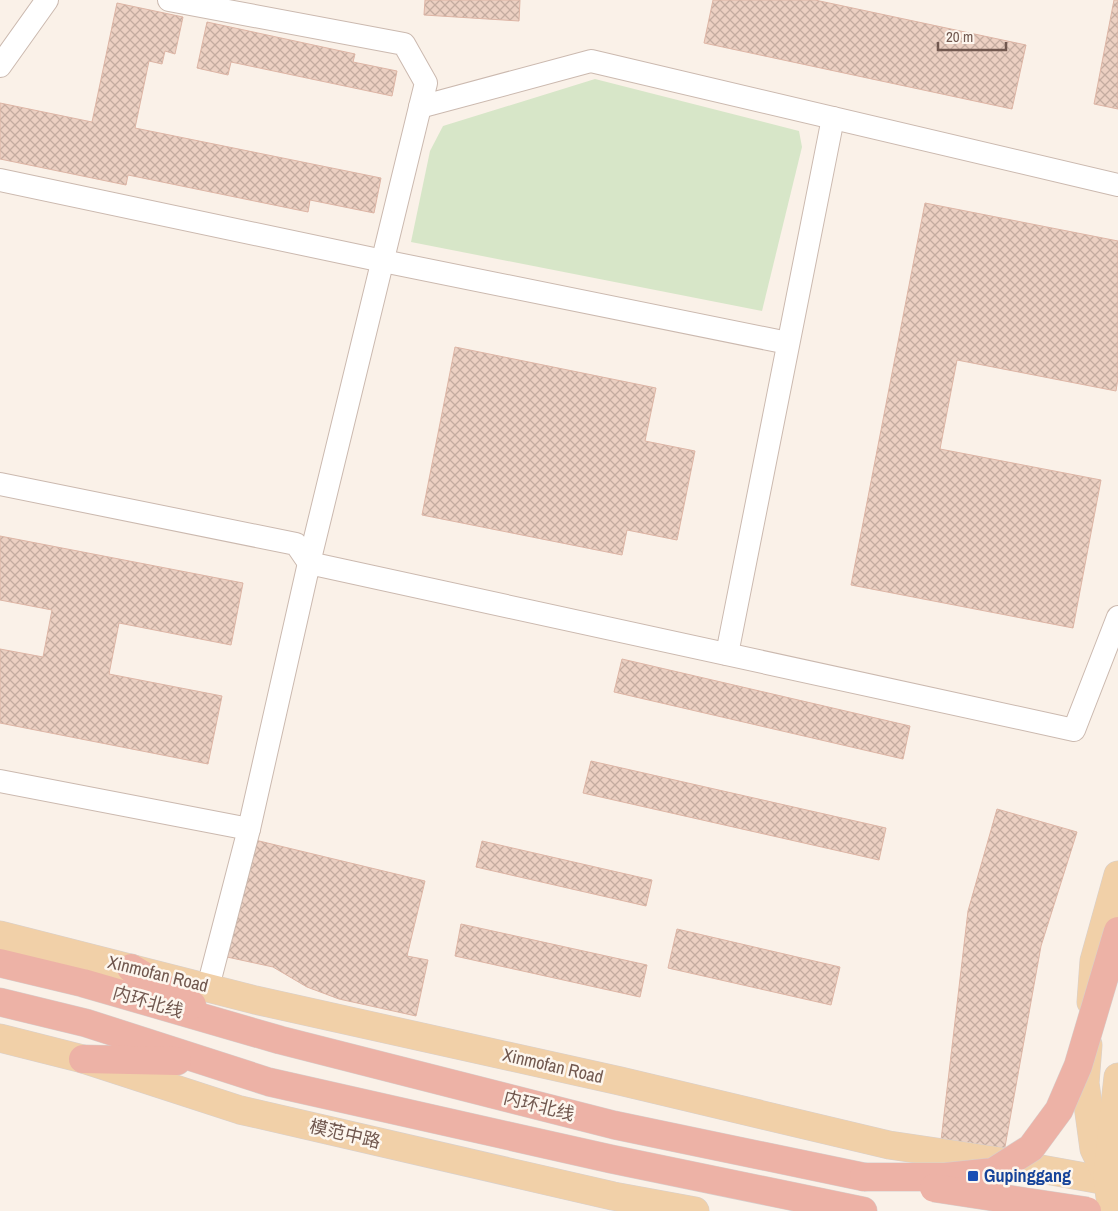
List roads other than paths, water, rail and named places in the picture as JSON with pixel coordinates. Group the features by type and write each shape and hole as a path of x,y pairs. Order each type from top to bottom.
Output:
{"highway":[{"path":"864,1177 945,1177 993,1172 1031,1148 1059,1110 1078,1066 1118,931"},
{"name":"内环北线","path":"0,963 83,983 280,1040 614,1125 864,1177 1087,1211"},
{"path":"131,968 221,1023"},
{"name":"内环北线","path":"0,1002 86,1023 269,1082 611,1160 863,1211"},
{"path":"83,1059 207,1062"}],"main road":[{"path":"1111,1180 1094,1149 1086,1083 1094,961 1118,875"},
{"name":"Xinmofan Road","path":"0,935 255,1000 620,1081 889,1145 1111,1180"},
{"name":"模范中路","path":"0,1038 83,1059 240,1110 613,1196 695,1211"},
{"path":"1112,1211 1111,1180 1118,1077"},
{"path":"1039,1211 1042,1169"}],"lane":[{"path":"0,66 47,0"},
{"path":"169,0 404,44 426,83 309,563 249,829 208,987"},
{"path":"420,107 591,61 1118,185"},
{"path":"726,654 833,118"},
{"path":"0,180 788,344"},
{"path":"0,484 296,544 309,563 1074,730 1118,617"},
{"path":"0,781 249,829"}],"place":[{"name":"Gupinggang","path":"973,1176"}]}
